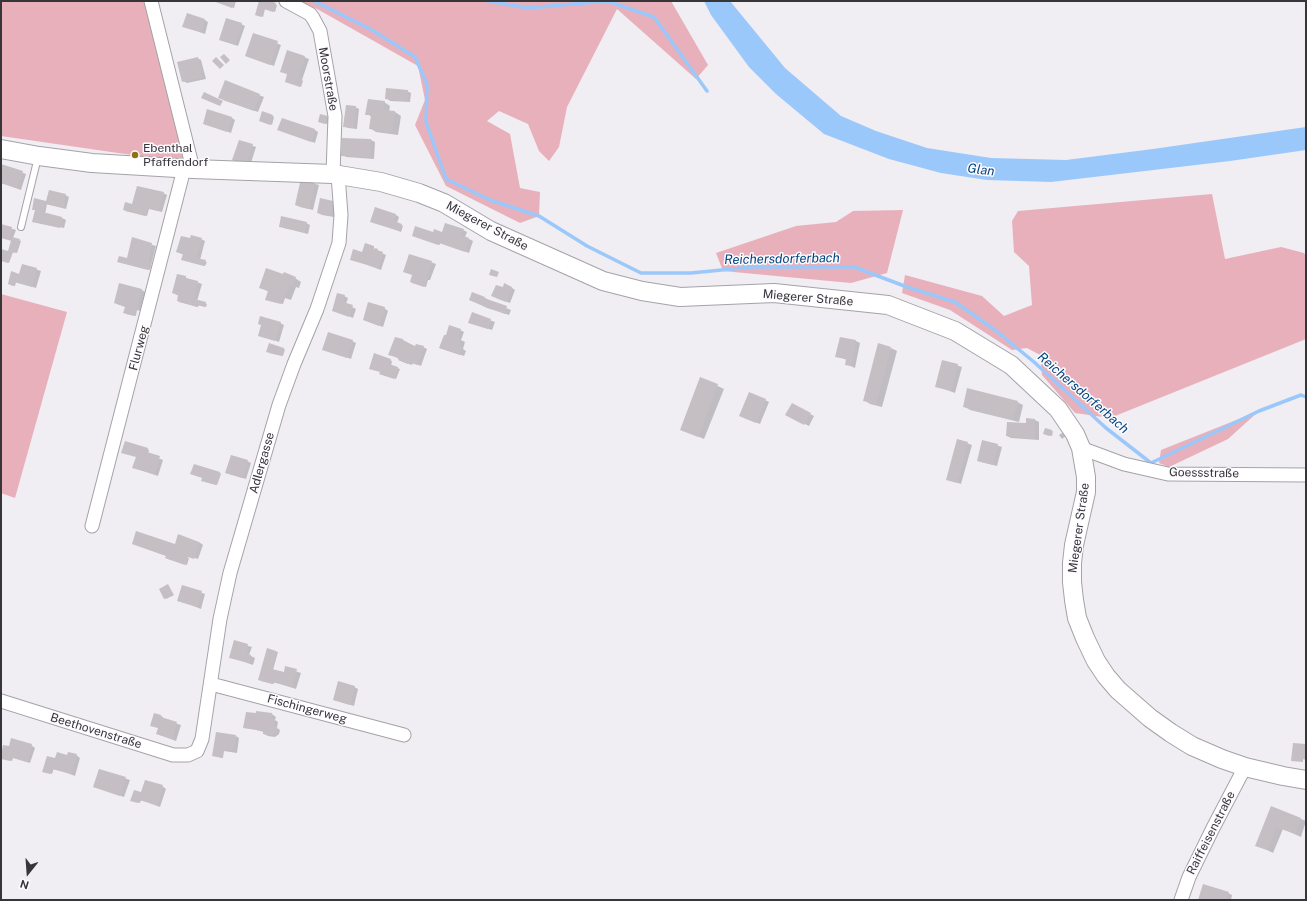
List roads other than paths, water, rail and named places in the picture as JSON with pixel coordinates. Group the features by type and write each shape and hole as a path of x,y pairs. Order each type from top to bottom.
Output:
{"main road":[{"name":"Miegerer Straße","path":"1,149 38,156 92,163 189,169 336,174 381,182 419,193 444,203 491,231 603,281 642,291 680,297 774,293 888,305 955,331 1011,365 1058,408 1076,434 1081,448 1086,477 1086,492 1074,545 1072,582 1077,618 1096,662 1106,676 1118,690 1150,718 1170,733 1192,746 1245,767 1306,780"}],"street":[{"path":"151,1 189,169"},
{"name":"Moorstraße","path":"286,1 310,14 314,18 320,31 335,116 336,174"},
{"name":"Flurweg","path":"92,526 189,169"},
{"name":"Adlergasse","path":"192,754 197,751 202,739 220,619 230,573 279,405 317,309 334,261 338,244 341,215 336,174"},
{"name":"Goessstraße","path":"1081,448 1124,464 1168,474 1306,476"},
{"name":"Fischingerweg","path":"211,684 404,735"},
{"name":"Beethovenstraße","path":"1,701 174,755 192,754"},
{"name":"Raiffeisenstraße","path":"1180,900 1189,877 1245,767"}],"lane":[{"path":"21,227 38,156"}],"water":[{"name":"Glan","path":"704,1 730,1 785,68 841,116 876,131 927,148 991,158 1066,160 1306,127 1306,150 1230,161 1051,182 987,180 941,173 889,159 824,134 776,94 749,67 711,15"}],"waterway":[{"name":"Reichersdorferbach","path":"314,1 372,30 415,57 427,84 426,122 446,179 490,200 539,216 587,246 641,273 691,273 752,267 854,267 907,287 955,302 995,330 1034,362 1106,428 1151,463 1259,411 1301,395 1306,397"},
{"path":"488,1 528,8 607,1 654,17 707,91"}],"place":[{"name":"Ebenthal Pfaffendorf","path":"135,155"}]}
